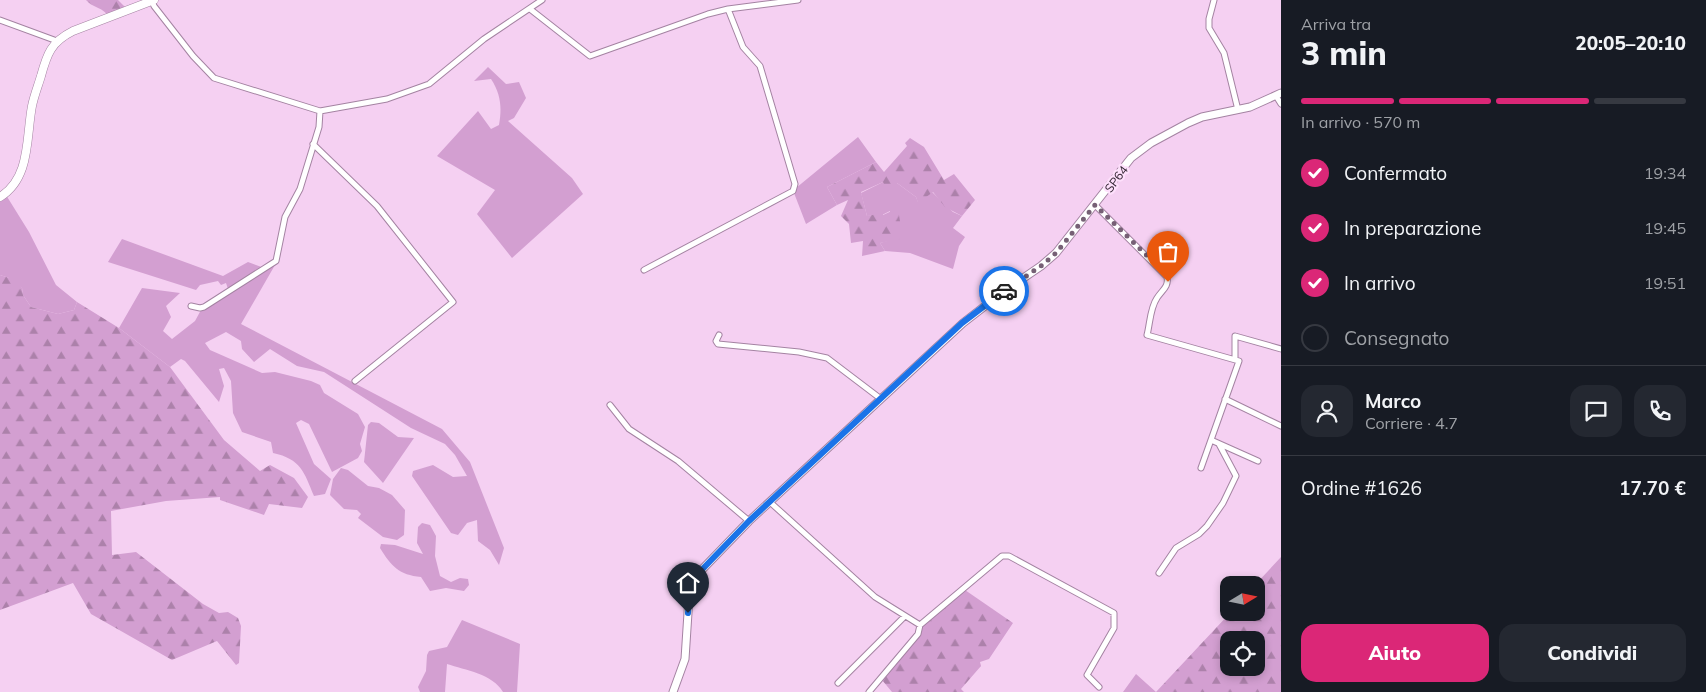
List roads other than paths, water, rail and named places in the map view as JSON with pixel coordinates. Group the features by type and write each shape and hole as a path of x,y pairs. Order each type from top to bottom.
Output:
{"main road":[{"path":"0,197 18,178 26,158 32,106 45,60 51,48 57,41 73,31 153,0"}],"street":[{"path":"153,0 154,6 214,78 320,111 387,99 430,84 484,39 542,0"},
{"path":"530,9 590,56 691,19 728,9 798,0"},
{"path":"1214,0 1209,19 1209,28 1224,52 1238,110"},
{"path":"644,270 747,217 794,189 760,66 743,48 728,9"},
{"path":"0,20 57,41"},
{"path":"1278,94 1281,104"},
{"name":"SP64","path":"673,692 685,659 690,582 749,521 771,503 962,323 1056,253 1131,158 1146,146 1188,123 1250,107 1278,94"},
{"path":"191,306 204,307 276,261 285,217 300,189 320,122 320,111"},
{"path":"313,144 377,206 453,302 355,381"},
{"path":"1095,205 1167,276 1168,282 1155,302 1147,335 1239,360 1201,468"},
{"path":"719,335 716,341 718,344 800,352 827,358 881,399"},
{"path":"1234,359 1235,336 1281,349"},
{"path":"1225,399 1281,426"},
{"path":"610,405 629,429 678,461 749,521"},
{"path":"1211,440 1258,462"},
{"path":"1159,573 1173,551 1199,534 1207,526 1223,503 1236,476 1219,444"},
{"path":"771,503 875,596 920,625"},
{"path":"870,692 918,634 920,625 1000,557 1007,555 1114,613 1114,628 1087,675 1099,687"},
{"path":"838,683 905,616"}]}
